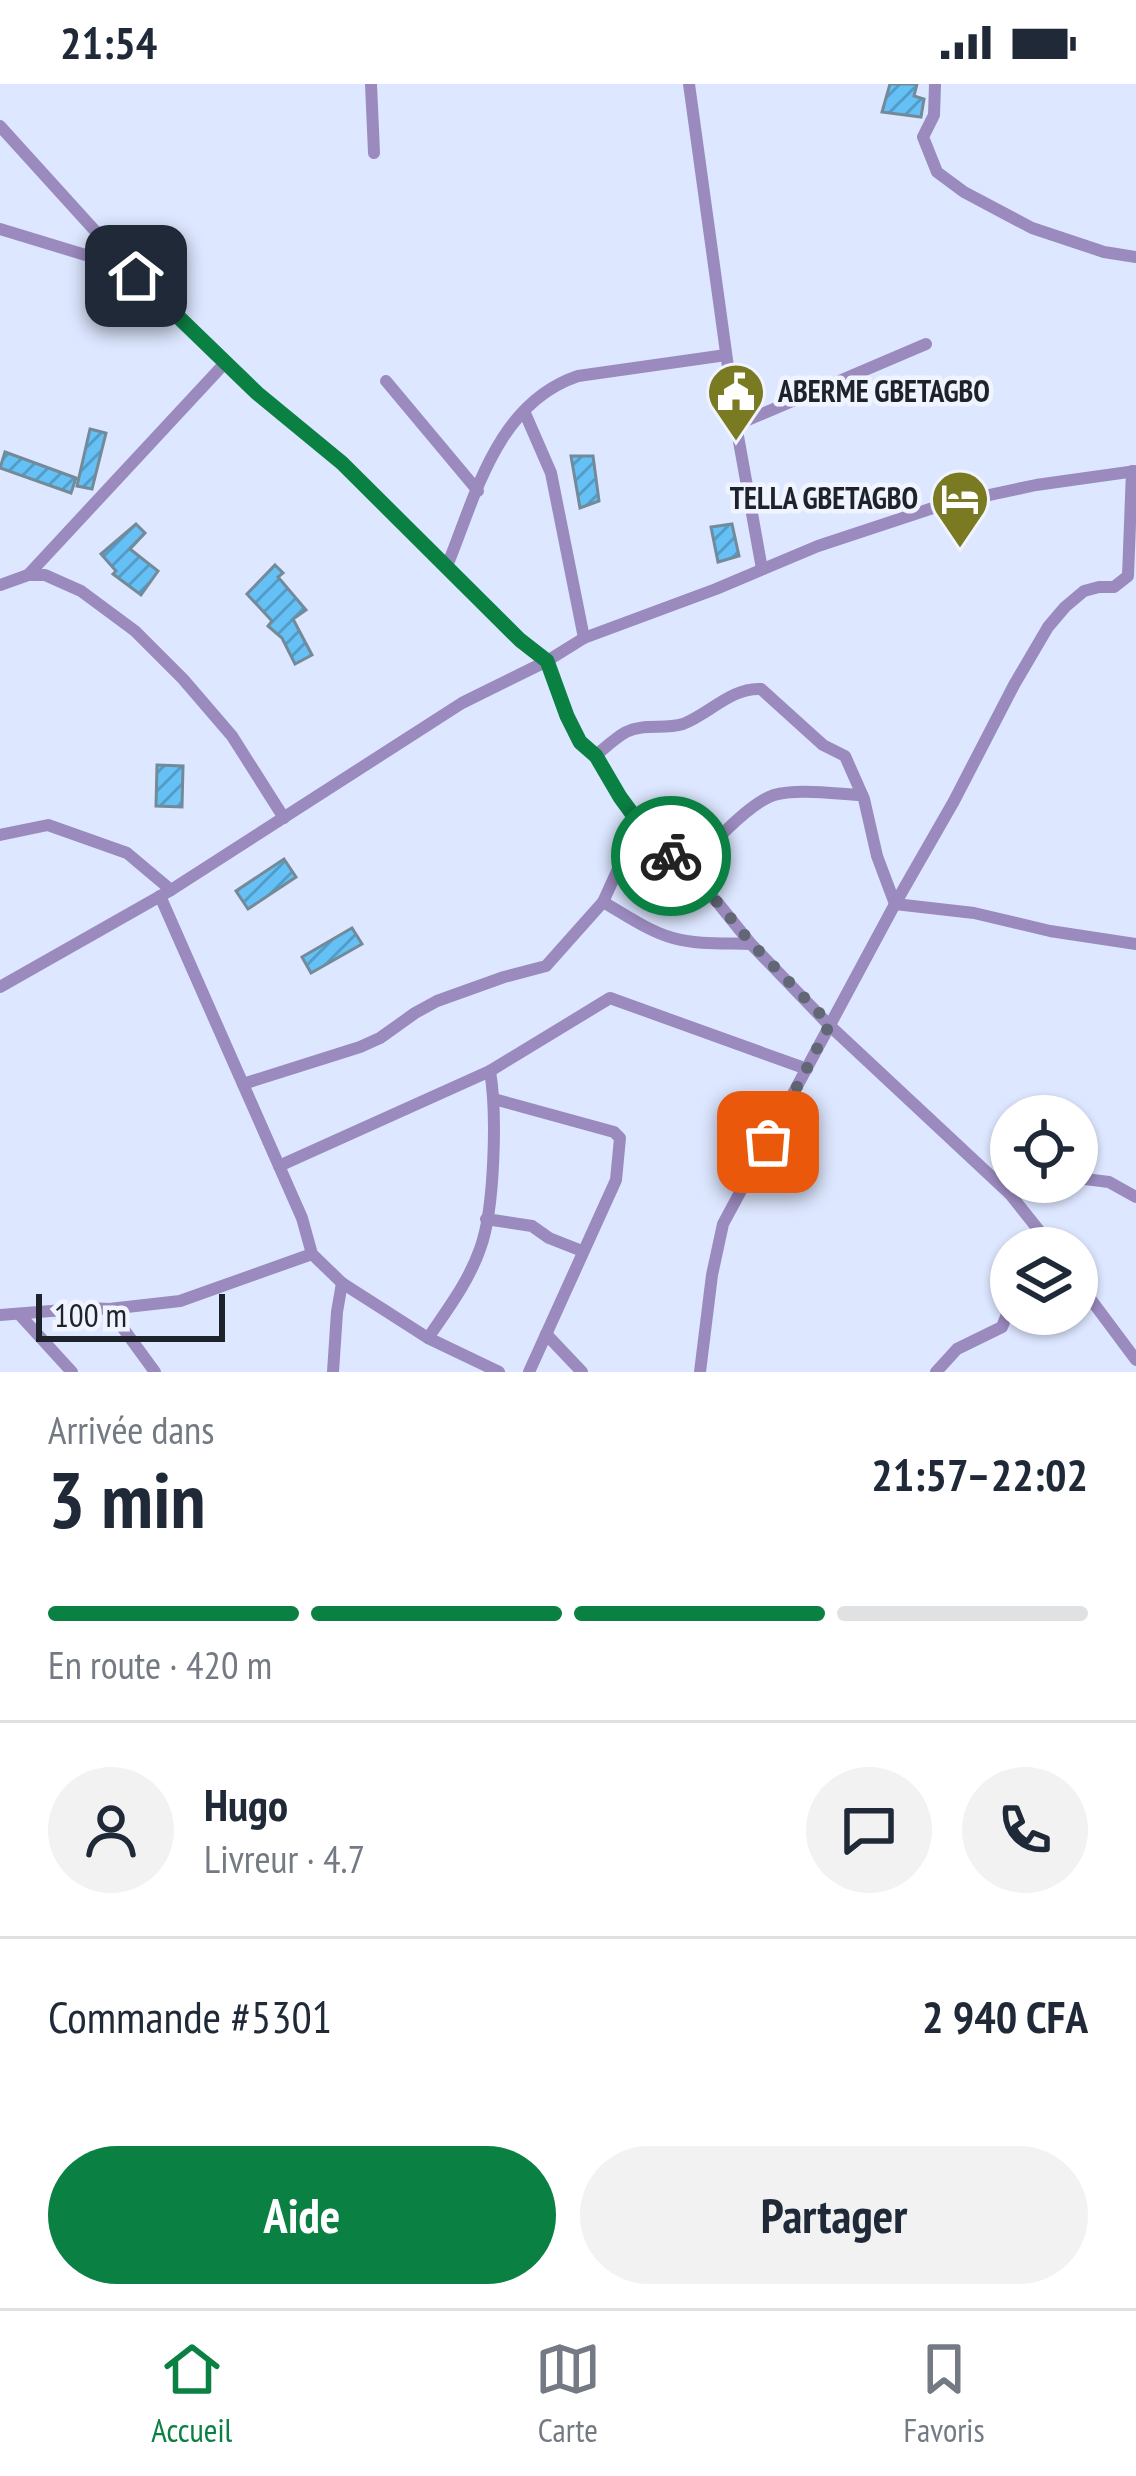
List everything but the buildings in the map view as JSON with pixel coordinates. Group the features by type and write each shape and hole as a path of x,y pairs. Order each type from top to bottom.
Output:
{"street":[{"path":"371,84 374,153"},
{"path":"689,84 736,425 762,568"},
{"path":"935,84 934,115 923,137 937,172 1032,228 1104,252 1136,256"},
{"path":"0,126 129,268 225,363 342,463 520,640 547,661 580,742 596,756 639,823 830,1024 990,1175"},
{"path":"0,230 129,268"},
{"path":"736,425 926,344"},
{"path":"446,566 496,447 513,420 561,382 726,355"},
{"path":"28,575 225,363"},
{"path":"386,381 478,491"},
{"path":"524,410 551,473 584,638"},
{"path":"0,987 166,893 462,703 584,638 818,546 942,505 1134,471 1132,577 1114,587 1084,591 1048,627 895,904 723,1224 700,1372"},
{"path":"0,585 28,575 45,575 81,591 135,631 232,736 284,818"},
{"path":"596,756 623,733 685,723 739,692 761,689 824,746 844,756 862,795 895,904"},
{"path":"688,873 708,845 769,796 862,795"},
{"path":"243,1084 360,1047 437,1001 503,977 539,970 554,960 603,902 639,823"},
{"path":"0,835 48,825 127,853 166,893 302,1218 312,1254 342,1283 428,1338 499,1372"},
{"path":"603,902 671,937 752,944"},
{"path":"895,904 974,913 1136,944"},
{"path":"279,1166 490,1070 610,998 806,1069"},
{"path":"428,1338 481,1248 494,1100 490,1070"},
{"path":"494,1100 614,1132 620,1138 616,1180 529,1372"},
{"path":"1098,1180 1136,1197"},
{"path":"1017,1203 1036,1227"},
{"path":"487,1220 532,1226 582,1251"},
{"path":"0,1315 180,1301 312,1254"},
{"path":"333,1372 342,1283"},
{"path":"109,1309 155,1372"},
{"path":"1098,1309 1136,1360"},
{"path":"19,1314 72,1372"},
{"path":"936,1372 957,1349 990,1333"},
{"path":"546,1334 582,1372"}],"way so far":[{"path":"671,856 830,1024 768,1142"}],"place":[{"name":"ABERME GBETAGBO","path":"736,443"},
{"name":"TELLA GBETAGBO","path":"960,550"}],"route":[{"path":"136,276 257,393 342,463 520,640 547,661 580,742 596,756 639,823 671,856"}]}
